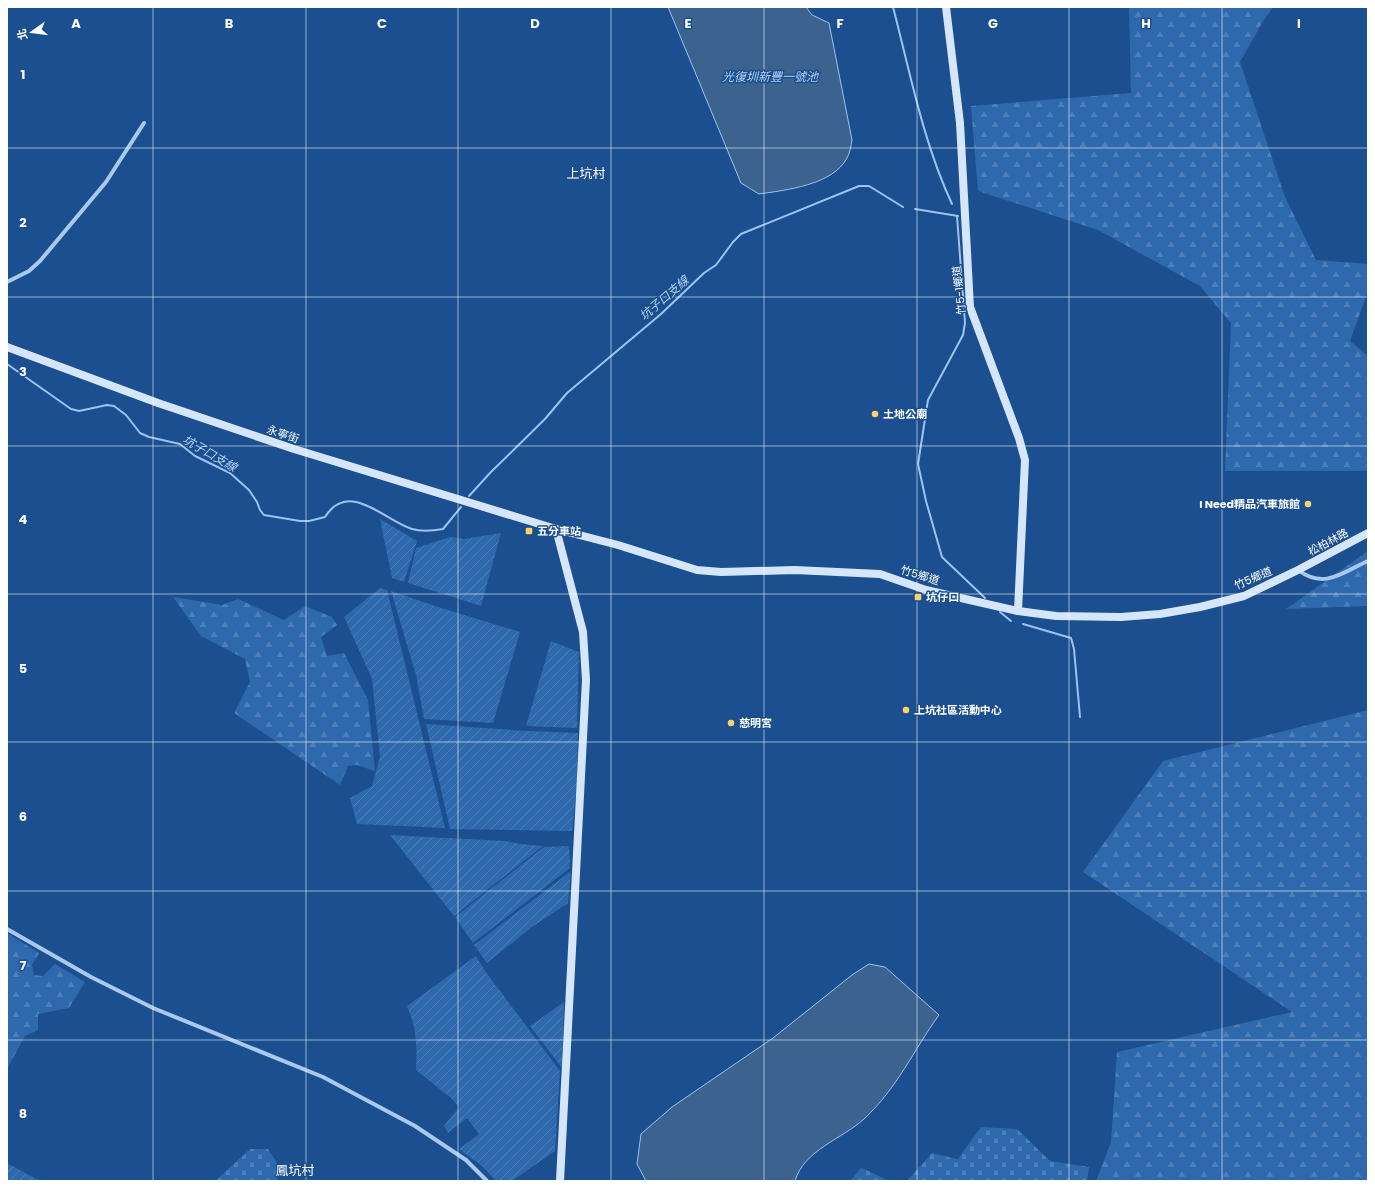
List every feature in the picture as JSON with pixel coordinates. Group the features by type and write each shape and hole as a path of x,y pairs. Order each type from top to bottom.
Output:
{"street":[{"name":"竹5-1鄉道","path":"946,7 960,123 970,307 1019,438 1025,460 1018,611"},
{"path":"7,282 29,271 40,261 106,182 144,123"},
{"name":"永寧街","path":"7,347 158,403 294,449 556,529"},
{"name":"竹5鄉道","path":"556,529 618,545 697,570 721,572 795,570 880,574 926,590 1018,611 1056,616 1121,617 1160,614 1200,607 1244,596 1298,570"},
{"path":"556,529 583,632 586,680 560,1181"},
{"name":"松柏林路","path":"1298,570 1368,533"},
{"path":"1298,570 1305,576 1322,580 1339,577 1368,561"},
{"path":"7,929 90,977 154,1008 323,1077 415,1126 466,1160 487,1181"}],"green space":[{"path":"1129,7 1273,7 1262,23 1240,62 1285,197 1316,260 1368,264 1368,291 1350,341 1368,356 1368,471 1225,471 1231,323 1200,286 1098,230 978,191 971,106 1131,93"},
{"path":"380,519 417,541 404,582 392,578"},
{"path":"501,533 481,606 408,583 416,548 450,537 464,539"},
{"path":"1368,551 1368,606 1286,609"},
{"path":"380,588 387,590 445,828 357,824 350,798 372,786 380,757 372,679 344,617"},
{"path":"391,591 520,632 493,723 424,719 416,675"},
{"path":"173,597 222,605 238,599 284,620 305,606 332,617 337,625 321,637 327,656 344,653 368,700 375,771 357,765 348,766 340,785 234,713 250,682 245,659 201,636"},
{"path":"551,641 579,652 577,728 526,726"},
{"path":"1368,710 1368,1181 1096,1181 1111,1142 1117,1052 1292,1012 1083,872 1163,761"},
{"path":"426,724 578,733 577,783 572,831 450,829"},
{"path":"390,835 505,841 543,846 454,916"},
{"path":"569,846 570,868 473,943 455,917 544,847"},
{"path":"571,871 568,903 532,927 487,963 474,945"},
{"path":"7,933 39,953 32,965 34,975 43,976 55,964 85,982 69,1008 38,1014 38,1030 25,1036 7,1069"},
{"path":"476,956 485,971 560,1071 555,1151 512,1181 496,1181 483,1167 459,1149 479,1134 467,1118 448,1133 444,1126 459,1107 451,1098 416,1070 416,1037 413,1022 407,1006"},
{"path":"564,1002 562,1068 530,1026"},
{"path":"981,1127 1017,1129 1050,1161 1089,1167 1087,1181 907,1181 932,1153 958,1159"},
{"path":"250,1149 268,1149 277,1163 277,1181 215,1181"},
{"path":"7,1163 40,1181 7,1181"},
{"path":"862,1168 889,1181 850,1181"}],"water":[{"name":"光復圳新豐一號池","path":"668,7 806,7 812,15 829,23 852,140 848,156 840,167 831,174 808,185 759,194 741,183"},
{"path":"869,964 885,967 939,1015 896,1082 876,1107 864,1119 815,1153 806,1161 795,1181 646,1181 637,1164 641,1134 672,1107 773,1038 852,975"}],"waterway":[{"path":"893,7 925,132 952,204"},
{"name":"坑子口支線","path":"469,496 490,473 545,419 567,393 661,314 704,273 716,265 733,242 741,234 859,186 869,186 903,207"},
{"name":"坑子口支線","path":"915,209 958,216"},
{"path":"957,216 965,323 963,335 928,400 918,464 926,501 942,557 985,598"},
{"name":"坑子口支線","path":"7,364 71,409 79,411 107,405 114,406 126,415 140,433 149,437 180,444 195,456 230,473 249,490 264,515 309,521 325,517 335,506 345,502 356,502 379,512 401,525 420,531 427,531 443,529 461,507"},
{"path":"1000,612 1011,621"},
{"path":"1023,624 1071,638 1074,649 1080,717"}],"place":[{"name":"土地公廟","path":"875,414"},
{"name":"I Need精品汽車旅館","path":"1308,504"},
{"name":"五分車站","path":"529,531"},
{"name":"坑仔口","path":"918,597"},
{"name":"上坑社區活動中心","path":"906,710"},
{"name":"慈明宮","path":"731,723"}],"district":[{"name":"上坑村","path":"586,173"},
{"name":"鳳坑村","path":"295,1170"}]}
